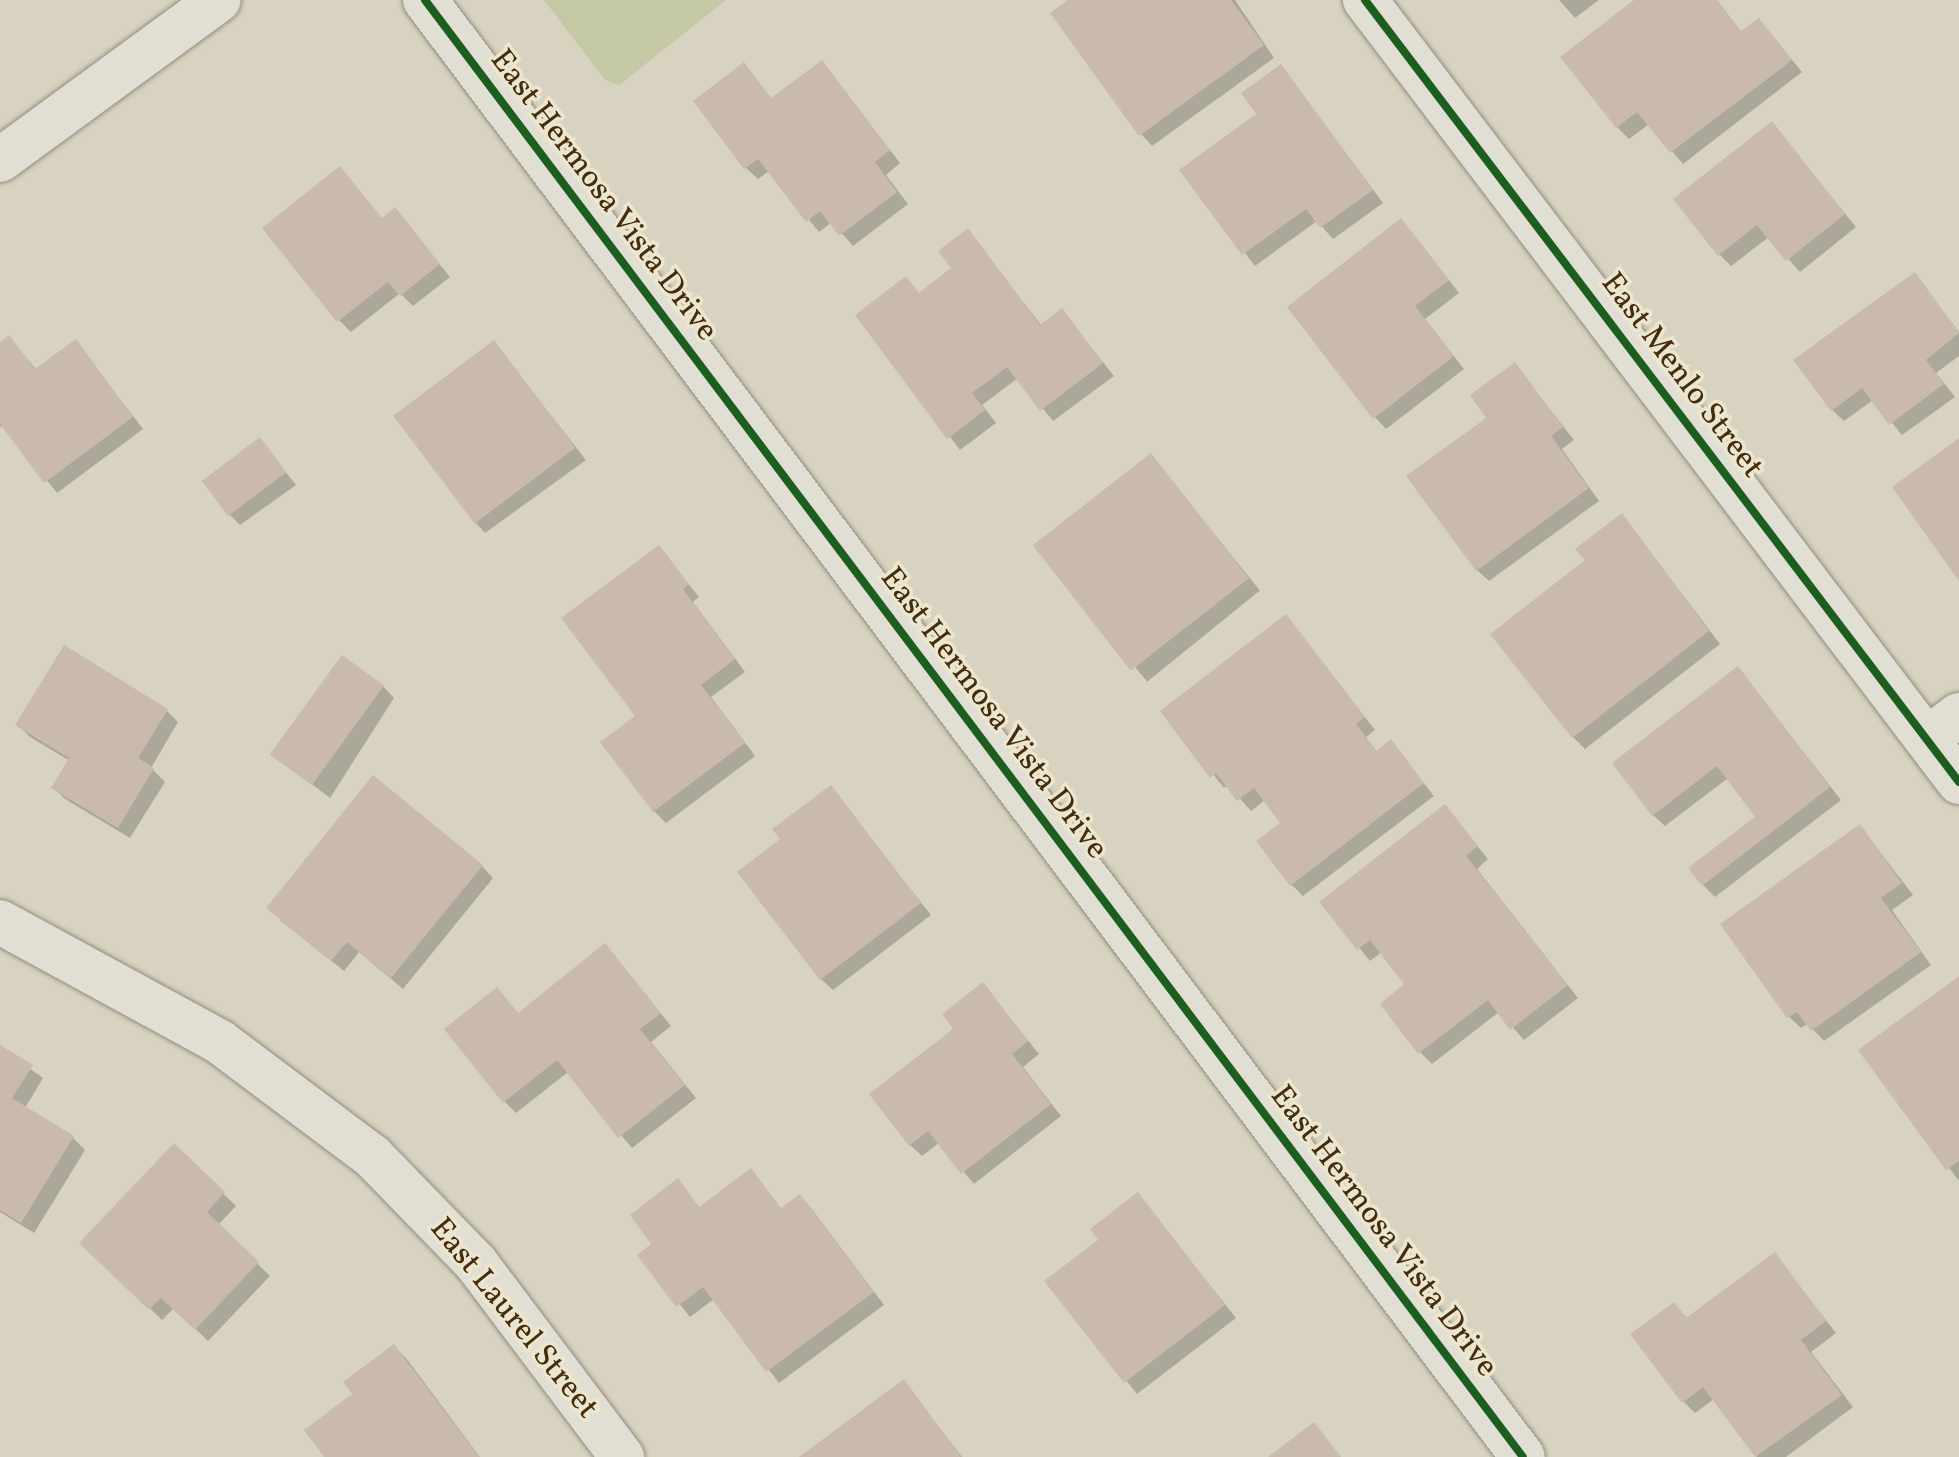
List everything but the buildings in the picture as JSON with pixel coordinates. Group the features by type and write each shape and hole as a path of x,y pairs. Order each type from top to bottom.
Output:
{"street":[{"path":"0,160 219,0"},
{"name":"East Hermosa Vista Drive","path":"425,0 1523,1457"},
{"name":"East Menlo Street","path":"1365,0 1943,727 1959,782"},
{"name":"East Laurel Street","path":"0,922 220,1042 372,1156 476,1263 622,1457"}],"green space":[{"path":"544,0 726,0 619,85 605,80"}],"cycle path":[{"path":"425,0 1523,1457"},
{"path":"1365,0 1959,782"}]}
